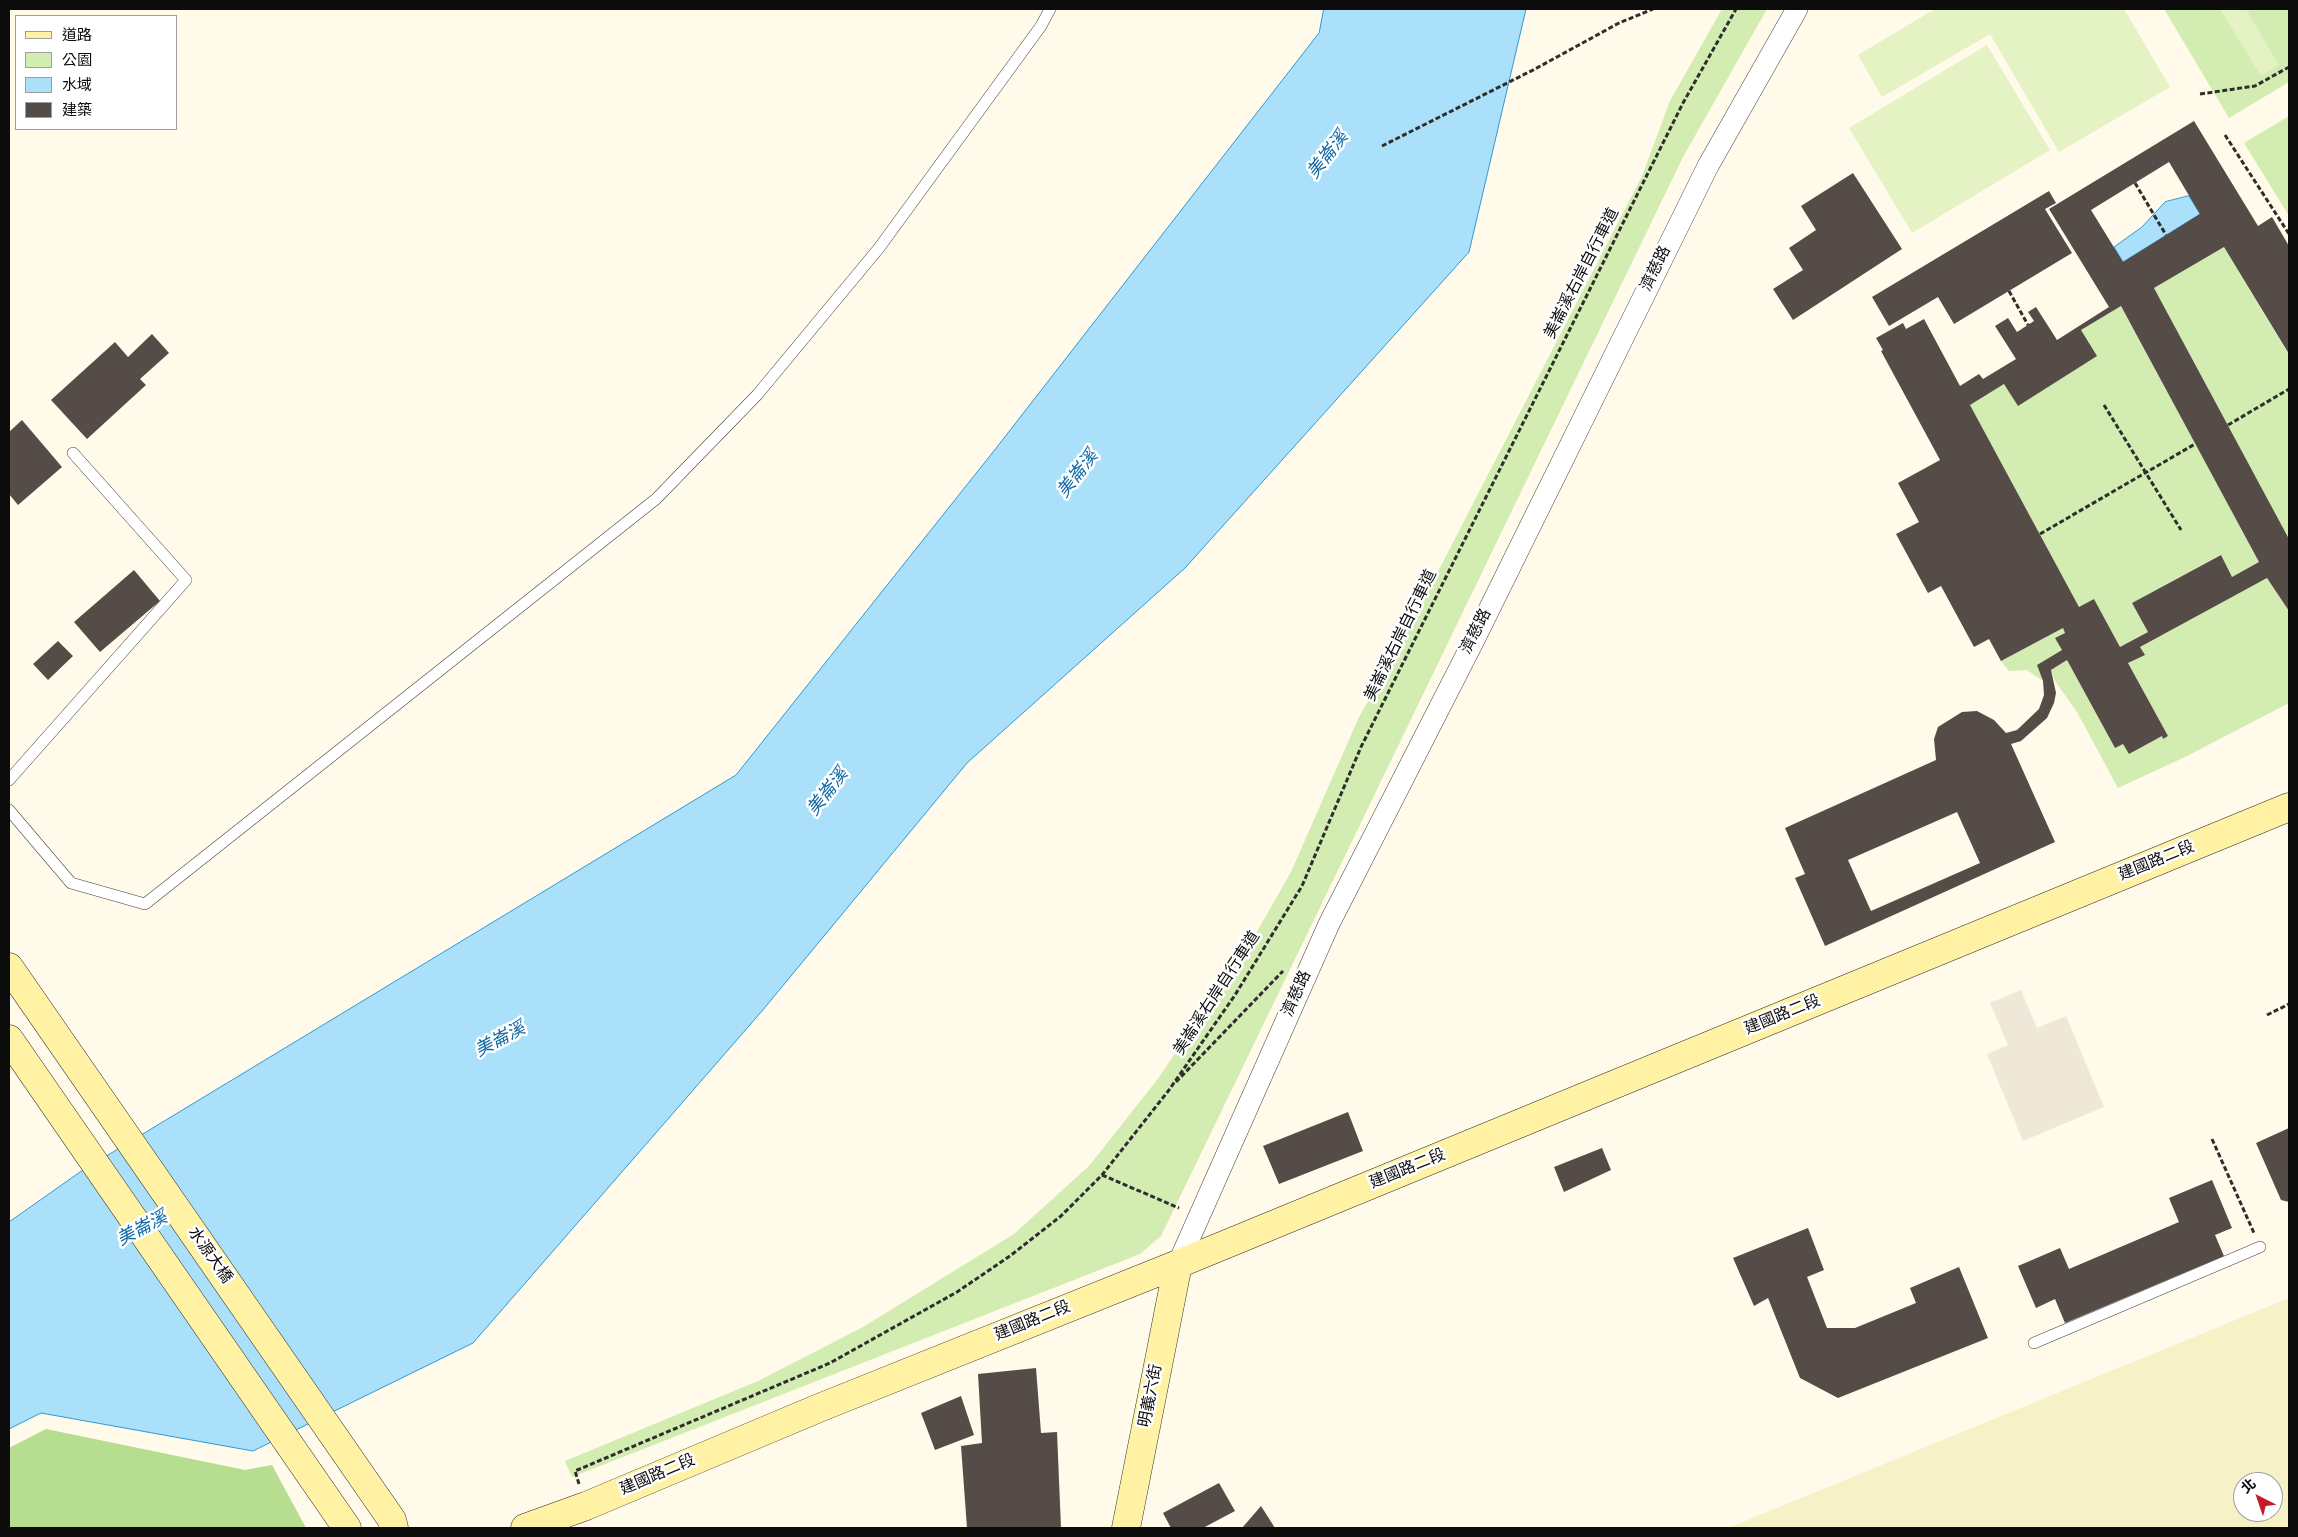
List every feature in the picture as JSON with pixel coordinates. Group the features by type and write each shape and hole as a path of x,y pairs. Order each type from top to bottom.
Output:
{"street":[{"name":"濟慈路","path":"1178,1264 1329,924 1474,640 1708,166 1797,9"},
{"name":"建國路二段","path":"525,1528 586,1506 819,1408 1178,1264 2289,807"},
{"name":"水源大橋","path":"9,967 393,1524"},
{"path":"9,1039 348,1528"},
{"name":"明義六街","path":"1126,1528 1178,1264"}],"lane":[{"path":"9,810 71,883 144,904 656,499 757,395 879,248 1041,26 1050,9"},
{"path":"9,780 186,580 73,453"},
{"path":"2034,1343 2260,1248"}],"path":[{"path":"1382,146 1535,69 1619,23 1653,9"},
{"name":"美崙溪右岸自行車道","path":"1169,1090 1235,995 1302,886 1370,729 1683,103 1736,9"},
{"path":"2200,94 2255,86 2289,68"},
{"path":"2225,135 2289,234"},
{"path":"2135,183 2166,235"},
{"path":"2008,291 2028,325"},
{"path":"2228,425 2289,389"},
{"path":"2104,405 2181,530"},
{"path":"2040,534 2195,444"},
{"name":"美崙溪右岸自行車道","path":"1169,1090 1296,958 1311,964"},
{"path":"2266,1015 2289,1004"},
{"path":"586,1506 575,1471 830,1363 957,1292 1010,1256 1062,1216 1102,1175 1169,1090"},
{"path":"2212,1139 2260,1248"},
{"path":"1102,1175 1199,1217"}],"shaded area":[{"path":"2021,990 2037,1028 2066,1016 2104,1107 2023,1141 1987,1054 2008,1045 1990,1003"},
{"path":"2289,1298 2289,1528 1728,1528"}],"green space":[{"path":"1722,9 1767,9 1683,157 1161,1236 1140,1254 572,1477 565,1461 758,1381 863,1327 1014,1234 1089,1166 1157,1080 1251,942 1291,872 1359,717 1397,651 1642,176 1670,101"},
{"path":"1935,9 2124,9 2170,87 2059,152 1990,34 1882,97 1858,55"},
{"path":"2164,9 2289,9 2289,82 2229,118"},
{"path":"2220,9 2246,9 2279,65 2261,76"},
{"path":"1987,45 2050,150 1912,233 1849,128"},
{"path":"2289,116 2289,216 2244,143"},
{"path":"2224,247 2289,355 2289,539 2154,288"},
{"path":"2121,306 2259,562 2232,577 2220,555 2132,603 2148,632 2120,647 2094,599 2079,607 1970,405 2004,384 2096,356 2081,330"},
{"path":"2267,578 2289,611 2289,703 2185,757 2118,788 2077,712 2055,681 2051,670 2067,660 2115,748 2123,744 2129,754 2162,736 2163,739 2168,736 2128,663 2144,655 2140,647"},
{"path":"2063,628 2065,633 2056,638 2062,650 2037,665 2043,681 2027,670 2009,671 2001,661"},
{"path":"46,1429 245,1470 272,1465 306,1528 9,1528 9,1448"}],"water":[{"name":"美崙溪","path":"1324,9 1526,9 1469,252 1185,568 967,763 762,1011 473,1343 253,1451 41,1413 9,1429 9,1222 80,1172 736,775 997,447 1319,33"},
{"path":"2189,196 2200,214 2123,262 2114,247 2142,227 2165,202"}],"building":[{"path":"2194,121 2258,226 2272,217 2289,246 2289,354 2224,247 2154,288 2289,539 2289,611 2267,578 2140,647 2145,655 2128,663 2168,736 2163,739 2162,736 2129,754 2123,744 2115,748 2067,660 2051,670 2056,693 2054,703 2047,718 2021,741 2011,744 2055,842 1825,946 1795,878 1805,874 1785,828 1936,760 1934,739 1938,727 1962,712 1977,711 1994,720 2006,733 2017,730 2039,709 2044,695 2043,681 2037,665 2062,650 2055,638 2065,633 2063,628 2001,661 1989,639 1974,647 1941,586 1928,593 1896,534 1919,522 1898,483 1940,460 1881,351 1883,350 1876,338 1903,323 1906,329 1924,319 1960,386 1979,374 1983,379 2016,359 1995,326 2008,318 2017,332 2034,321 2028,312 2036,307 2057,340 2109,307 2049,209","holes":["2169,162 2200,214 2123,262 2091,210","2121,306 2259,562 2232,577 2221,555 2132,603 2148,632 2120,647 2094,599 2079,607 1970,405 2004,384 2018,406 2097,356 2081,330","1957,812 1980,863 1871,911 1848,860"]},
{"path":"1853,173 1902,249 1793,320 1773,289 1803,270 1789,248 1816,230 1801,206"},
{"path":"2049,191 2056,203 2045,209 2072,253 1954,324 1938,297 1889,326 1872,297"},
{"path":"152,334 169,353 140,379 146,385 87,439 51,400 115,342 128,357"},
{"path":"22,420 62,467 18,505 9,494 9,432"},
{"path":"134,570 160,601 100,652 74,622"},
{"path":"58,641 73,656 48,680 33,664"},
{"path":"1348,1112 1363,1151 1279,1184 1263,1146"},
{"path":"2289,1128 2289,1202 2281,1200 2256,1143"},
{"path":"1602,1148 1611,1170 1564,1192 1554,1167"},
{"path":"2212,1180 2232,1228 2215,1235 2224,1256 2065,1323 2055,1299 2036,1308 2018,1266 2060,1248 2069,1269 2179,1222 2169,1198"},
{"path":"1808,1228 1824,1270 1807,1277 1827,1328 1855,1328 1916,1303 1910,1288 1959,1267 1988,1338 1838,1398 1800,1378 1768,1298 1754,1306 1733,1258"},
{"path":"1036,1368 1041,1433 1057,1432 1061,1528 967,1528 961,1446 982,1443 978,1374"},
{"path":"961,1396 974,1435 935,1450 921,1413"},
{"path":"1219,1483 1235,1511 1203,1528 1171,1528 1163,1513"},
{"path":"1261,1506 1275,1528 1242,1528"}]}
